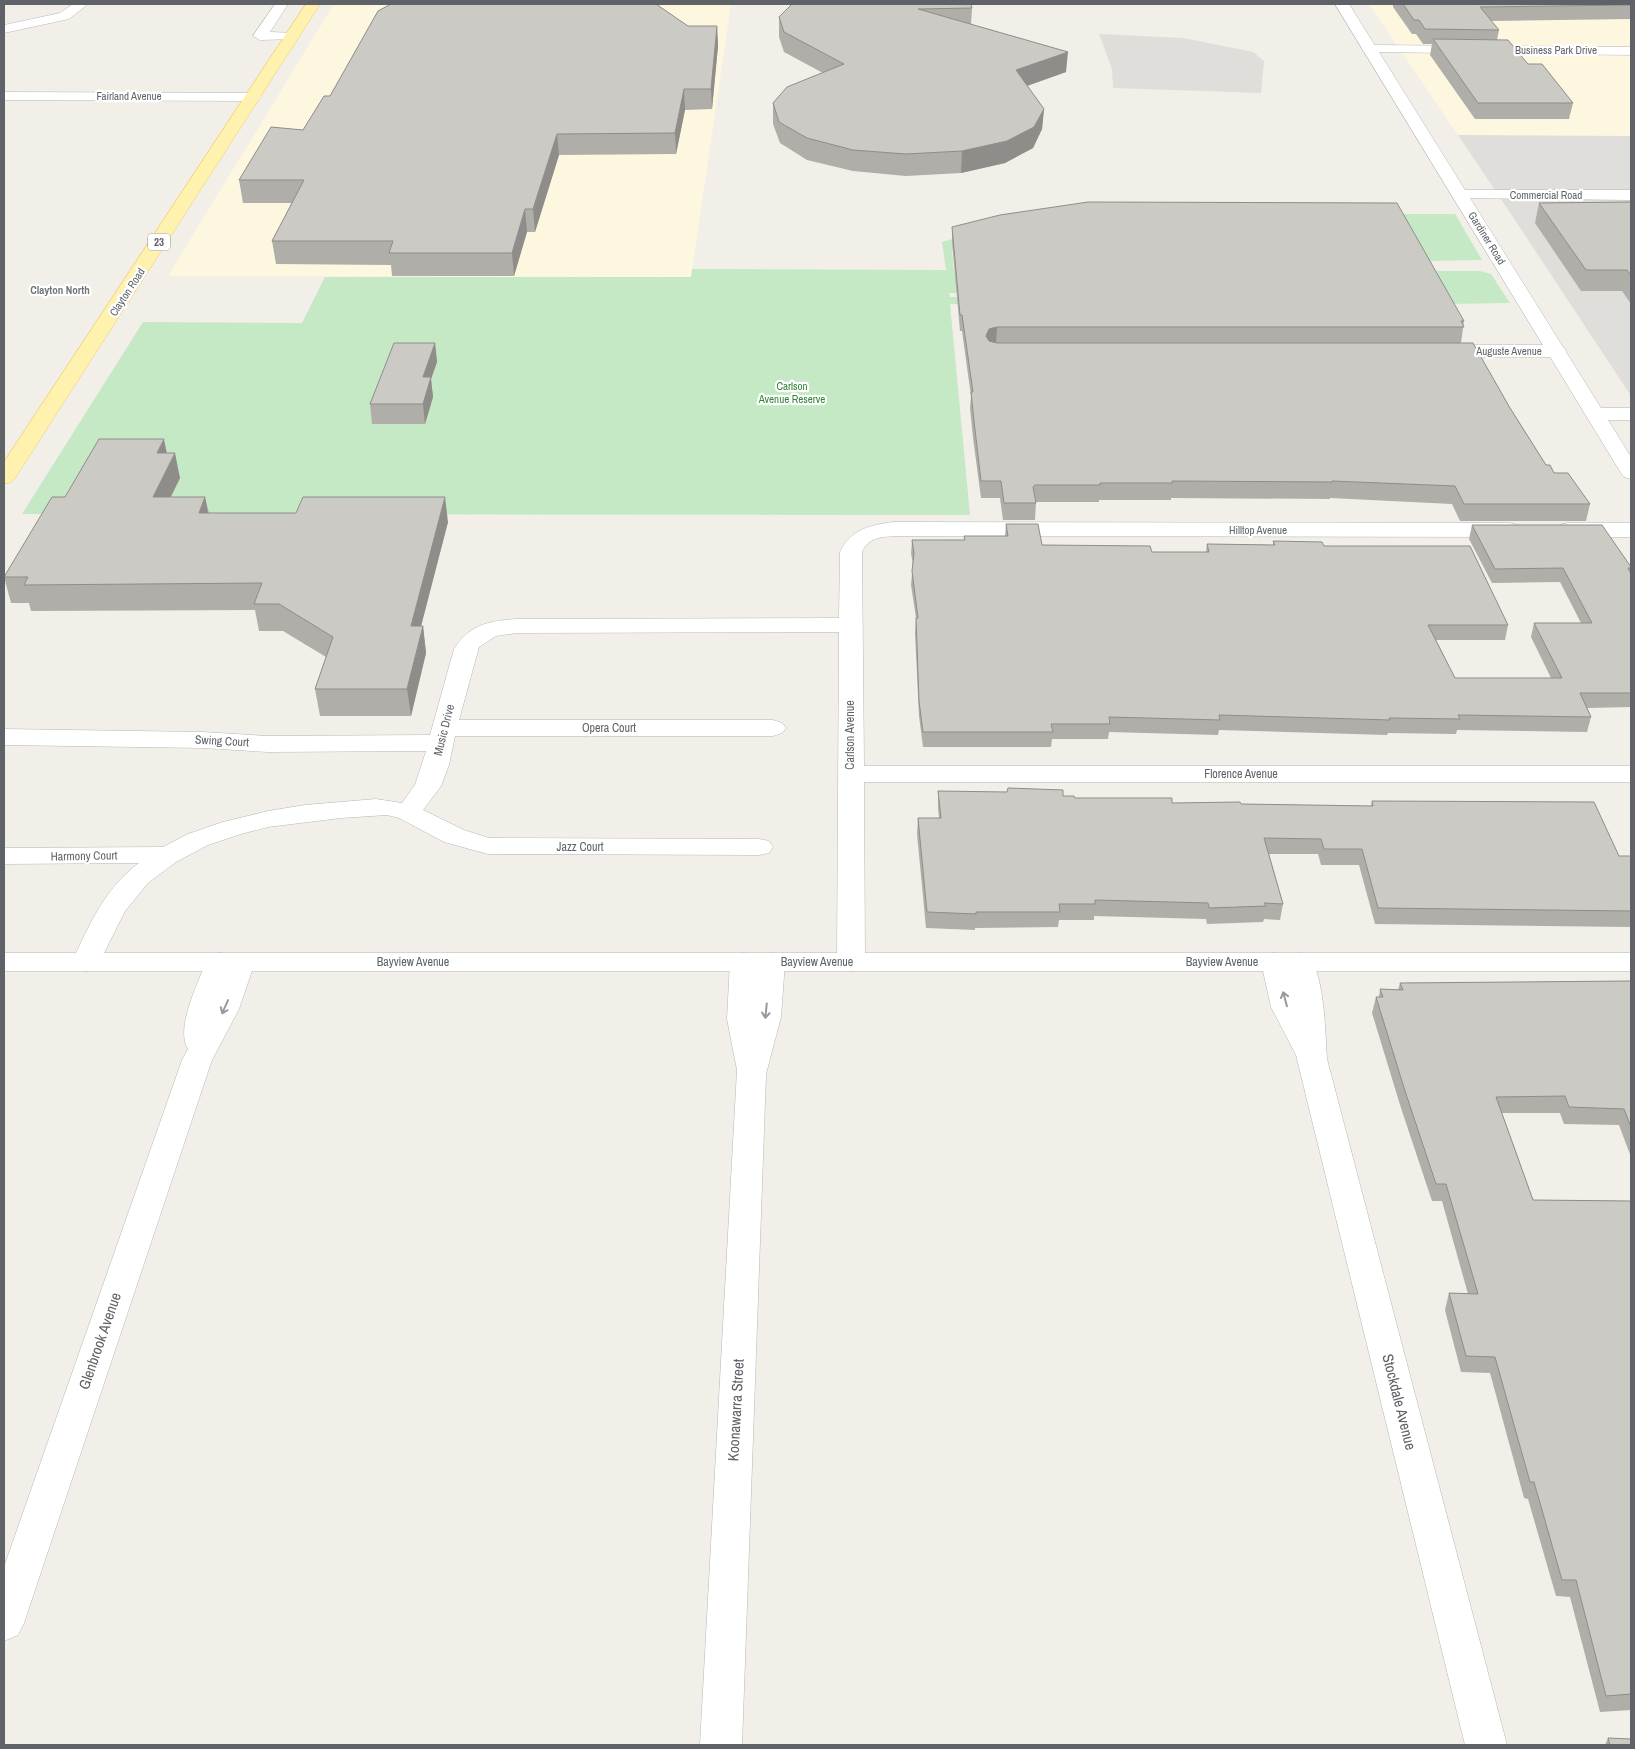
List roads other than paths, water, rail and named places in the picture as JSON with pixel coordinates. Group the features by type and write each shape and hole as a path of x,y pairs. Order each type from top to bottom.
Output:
{"main road":[{"name":"Clayton Road","path":"4,478 313,4"}],"street":[{"path":"4,29 64,16 81,4"},
{"path":"281,4 260,36 292,36"},
{"name":"Gardiner Road","path":"1342,4 1631,473"},
{"name":"Business Park Drive","path":"1370,49 1629,50"},
{"name":"Fairland Avenue","path":"4,96 254,97"},
{"name":"Commercial Road","path":"1461,195 1631,195"},
{"name":"Auguste Avenue","path":"1426,351 1557,351"},
{"path":"1594,414 1631,414"},
{"name":"Hilltop Avenue","path":"884,530 1631,530"},
{"name":"Carlson Avenue","path":"851,962 851,552 853,544 862,535 884,530"},
{"name":"Music Drive","path":"408,812 428,786 436,766 442,735 469,642 482,632 517,626 851,625"},
{"name":"Opera Court","path":"442,735 773,728"},
{"name":"Swing Court","path":"4,737 203,740 268,744 442,735"},
{"name":"Florence Avenue","path":"850,774 1631,774"},
{"path":"86,962 115,904 131,884 165,855 198,840 240,826 281,816 376,807 387,807 408,812"},
{"name":"Jazz Court","path":"408,812 454,836 488,846 759,847"},
{"name":"Harmony Court","path":"4,856 165,855"},
{"name":"Bayview Avenue","path":"4,962 1631,962"},
{"name":"Glenbrook Avenue","path":"4,1623 197,1060 224,1009 231,962"},
{"name":"Koonawarra Street","path":"721,1745 751,1074 766,1017 758,962"},
{"name":"Stockdale Avenue","path":"1287,962 1286,1007 1312,1059 1486,1745"}],"district":[{"name":"Clayton North","path":"60,290"}],"park label":[{"name":"Carlson Avenue Reserve","path":"792,392"}]}
